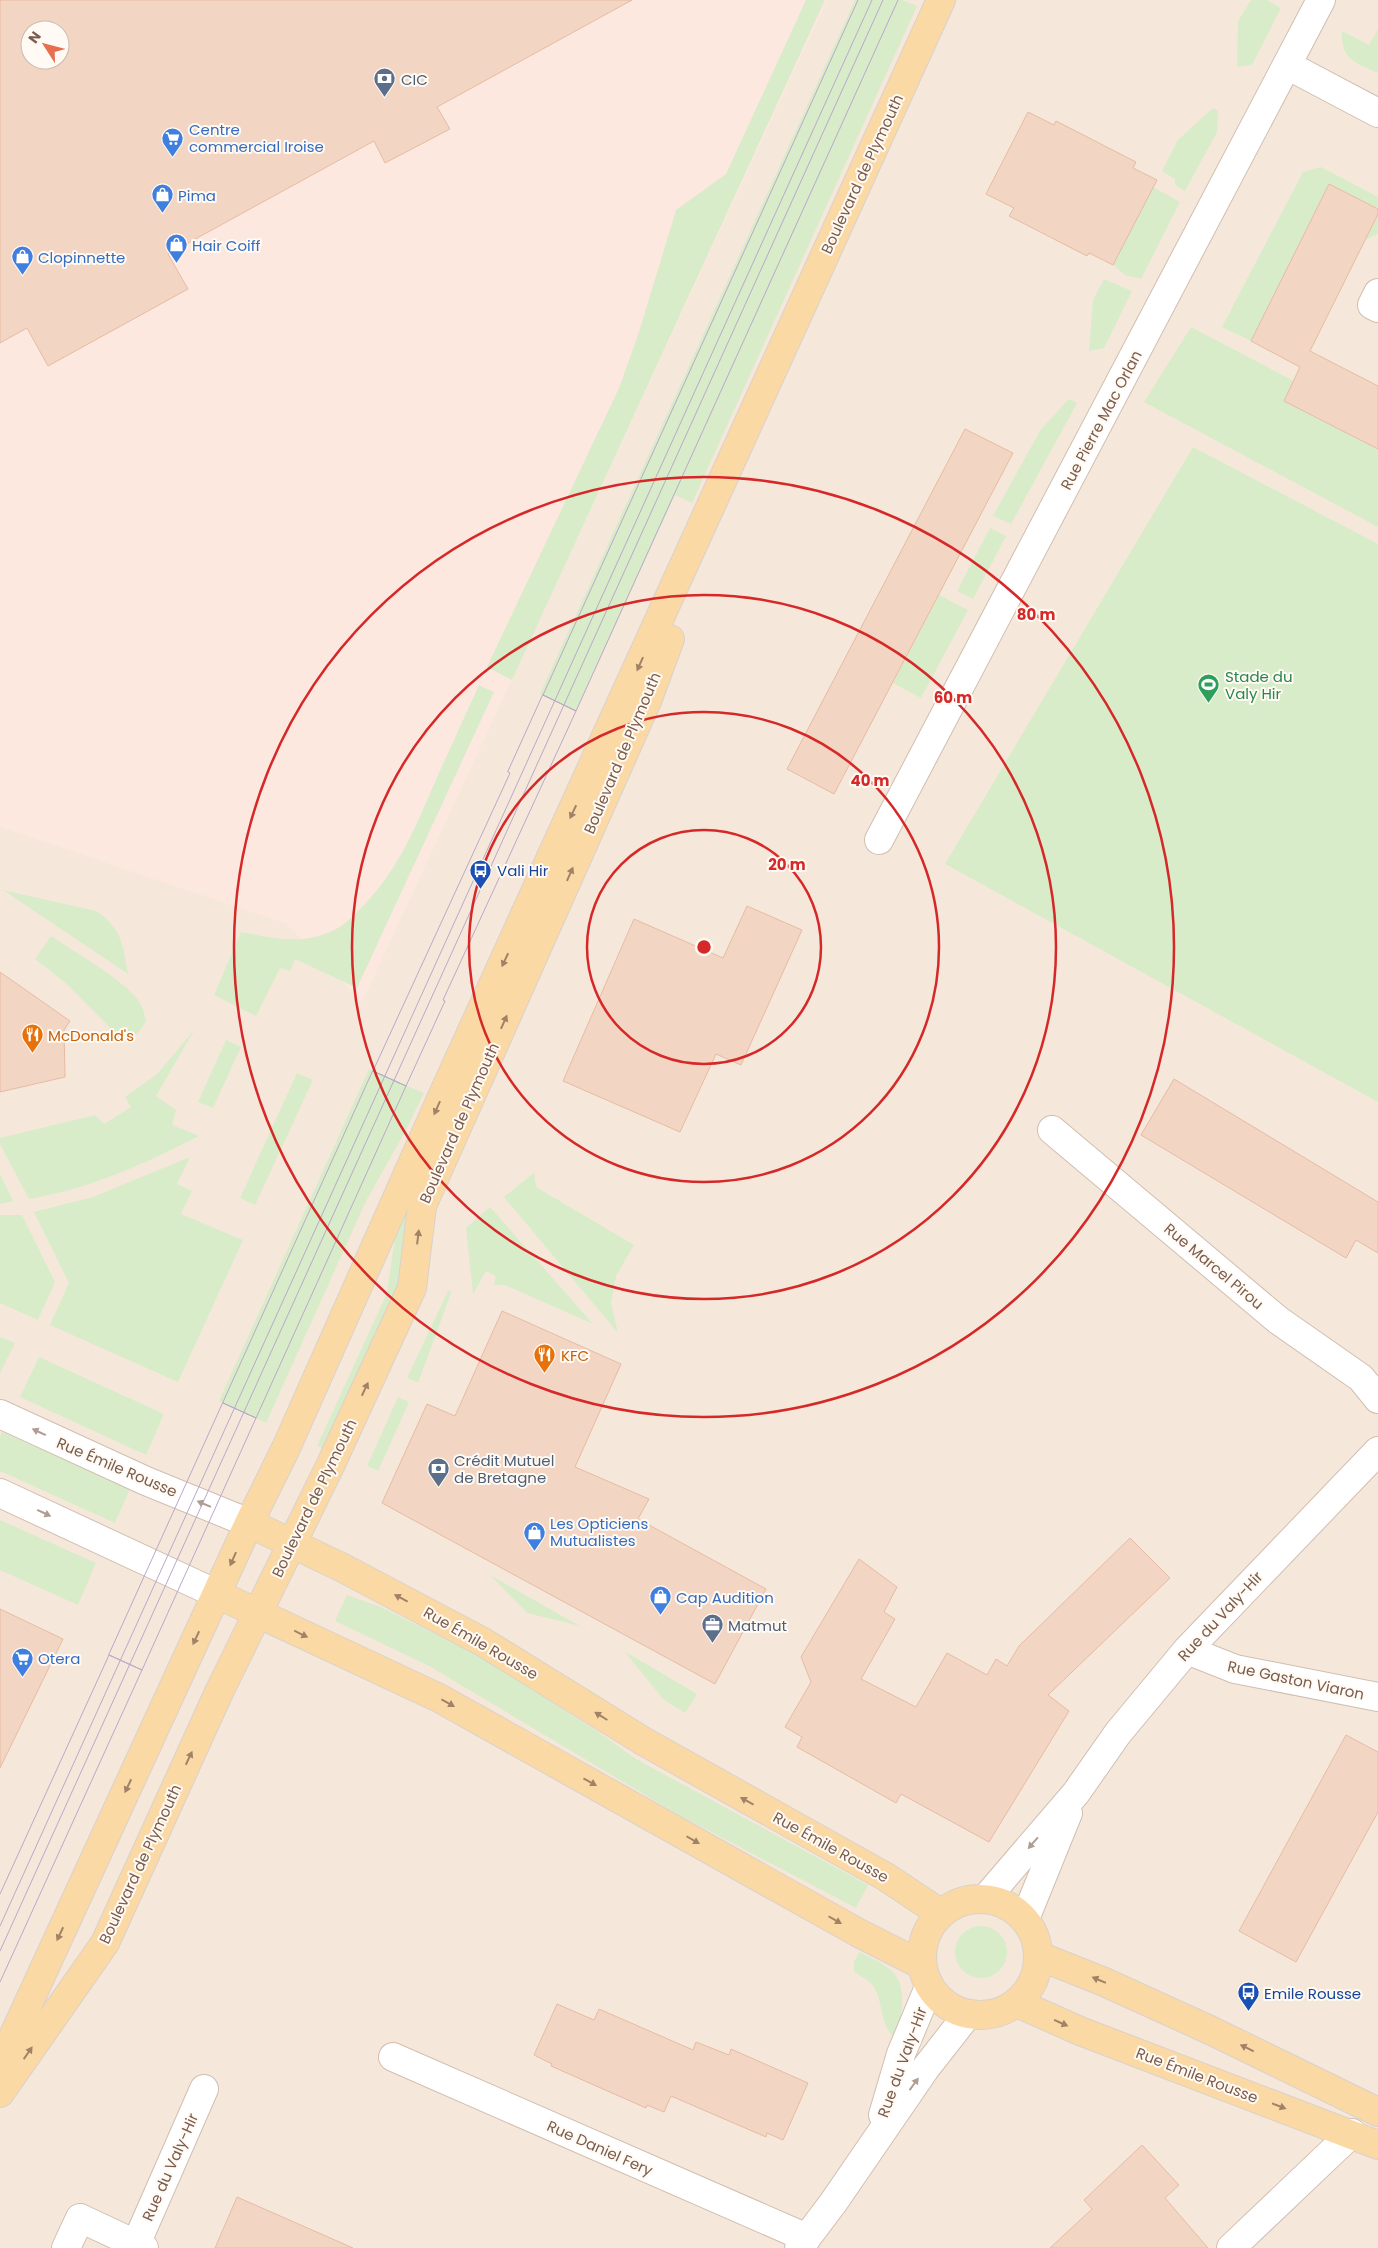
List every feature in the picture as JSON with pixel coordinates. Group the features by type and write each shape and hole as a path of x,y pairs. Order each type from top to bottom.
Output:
{"main road":[{"name":"Boulevard de Plymouth","path":"0,2065 249,1523 286,1448 445,1090 941,0"},
{"name":"Boulevard de Plymouth","path":"0,2093 105,1943 257,1612 293,1544 412,1288 422,1206 646,701 782,349"},
{"name":"Rue Émile Rousse","path":"249,1523 343,1568 483,1642 643,1742 886,1878 940,1913"},
{"path":"217,1594 439,1698 857,1932 926,1976 946,2004 968,2014 994,2014 1017,2003 1033,1982 1039,1956 1035,1936 1025,1919 1008,1904 986,1898 962,1901 940,1913 925,1937 926,1976"},
{"path":"1039,1956 1102,1981 1204,2027 1378,2112"},
{"name":"Rue Émile Rousse","path":"1017,2003 1080,2031 1352,2133 1378,2145"}],"street":[{"name":"Rue Pierre Mac Orlan","path":"879,840 967,677 1321,0"},
{"path":"1287,65 1378,114"},
{"path":"1378,293 1372,305 1378,308"},
{"name":"Rue Marcel Pirou","path":"1052,1130 1278,1320 1361,1378 1378,1399"},
{"name":"Rue Émile Rousse","path":"0,1414 146,1481 249,1523"},
{"name":"Rue du Valy-Hir","path":"986,1898 1076,1793 1118,1733 1187,1650 1378,1452"},
{"path":"0,1493 217,1594"},
{"name":"Rue Gaston Viaron","path":"1187,1650 1235,1669 1378,1697"},
{"name":"Rue du Valy-Hir","path":"1025,1919 1076,1793"},
{"name":"Rue du Valy-Hir","path":"876,2138 926,1976"},
{"name":"Rue du Valy-Hir","path":"803,2243 876,2138 968,2014"},
{"name":"Rue Daniel Fery","path":"393,2057 803,2243"},
{"name":"Rue du Valy-Hir","path":"66,2248 80,2218 140,2246 204,2089"},
{"path":"1231,2248 1352,2133"}],"shaded area":[{"path":"0,0 1378,0 1378,2248 0,2248"},
{"path":"0,0 827,0 362,1002 286,923 0,827"}],"green space":[{"path":"806,0 825,0 512,680 487,667 619,388 639,332 676,210 726,174"},
{"path":"855,0 902,0 917,6 692,503 675,495 576,711 540,694"},
{"path":"1251,0 1267,0 1281,8 1252,65 1237,67 1238,21"},
{"path":"1378,29 1378,73 1356,63 1347,55 1342,41 1342,31 1369,45"},
{"path":"1213,108 1218,111 1217,132 1185,191 1175,185 1175,179 1162,171 1178,140"},
{"path":"1321,167 1378,197 1378,209 1329,184 1251,341 1222,327 1303,172"},
{"path":"1153,187 1180,202 1141,279 1125,275 1113,265"},
{"path":"1378,214 1378,234 1365,240"},
{"path":"1104,279 1132,291 1104,348 1089,351 1093,300"},
{"path":"1191,327 1294,381 1284,401 1378,449 1378,527 1144,402"},
{"path":"1069,399 1077,403 1011,524 993,516 1041,429"},
{"name":"Stade du Valy Hir","path":"1193,447 1378,544 1378,1102 945,864"},
{"path":"990,528 1006,536 973,599 957,591"},
{"path":"939,595 968,610 921,698 893,683"},
{"path":"479,685 494,692 357,988 295,959 290,971 280,968 256,1016 214,995 241,932 286,939 318,936 335,930 344,924 376,891 407,844"},
{"path":"3,890 96,911 105,917 120,938 128,974"},
{"path":"51,936 110,975 131,992 141,1005 146,1021 138,1033 130,1039 120,1038 67,984 35,959"},
{"path":"195,1029 156,1096 176,1110 172,1125 199,1136 158,1156 95,1182 52,1195 29,1199 0,1144 0,1138 95,1115 104,1124 131,1107 125,1097 157,1074"},
{"path":"226,1040 241,1047 213,1108 198,1102"},
{"path":"369,1069 424,1093 406,1130 366,1201 266,1423 219,1401"},
{"path":"297,1073 313,1080 255,1205 240,1198"},
{"path":"190,1157 177,1184 192,1191 181,1214 243,1240 178,1382 50,1325 69,1283 34,1212 93,1197"},
{"path":"534,1173 536,1187 634,1245 616,1276 611,1303 618,1333 504,1197"},
{"path":"0,1174 13,1201 0,1204"},
{"path":"410,1194 400,1286 325,1449 317,1446 387,1293 399,1209"},
{"path":"490,1207 593,1324 505,1285 494,1285 496,1276 486,1271 473,1294 466,1228"},
{"path":"0,1215 22,1215 55,1282 38,1320 0,1303"},
{"path":"449,1289 451,1293 418,1383 407,1378"},
{"path":"0,1337 15,1343 0,1373"},
{"path":"39,1357 164,1414 146,1455 20,1397"},
{"path":"398,1397 409,1402 378,1471 367,1466"},
{"path":"2,1432 130,1489 115,1523 0,1471 0,1437"},
{"path":"0,1520 96,1563 78,1605 0,1570"},
{"path":"490,1575 580,1626 527,1613"},
{"path":"347,1595 381,1607 478,1655 597,1731 636,1759 868,1885 856,1908 677,1814 429,1666 335,1621"},
{"path":"624,1651 697,1694 685,1713 664,1700"},
{"path":"981,1926 995,1930 1003,1938 1007,1952 1003,1966 995,1974 981,1978 967,1974 959,1966 955,1952 959,1938 967,1930"},
{"path":"859,1952 886,1966 897,1977 902,1995 902,2015 899,2026 893,2036 883,2019 879,1999 873,1986 854,1972 854,1962"}],"building":[{"name":"Centre commercial Iroise","path":"0,0 632,0 437,107 450,129 385,163 374,141 168,254 188,289 48,366 27,328 0,343"},
{"path":"1028,112 1054,125 1056,121 1136,162 1133,168 1157,180 1113,265 1089,253 1087,256 1009,216 1014,208 986,194"},
{"path":"1329,184 1378,209 1378,214 1310,351 1378,386 1378,449 1284,401 1300,367 1251,341"},
{"path":"965,429 1013,453 834,794 787,769"},
{"path":"747,906 802,930 741,1065 716,1054 680,1132 563,1081 634,919 723,958"},
{"name":"McDonald's","path":"0,972 70,1021 64,1030 65,1077 0,1092"},
{"path":"1174,1079 1378,1202 1378,1253 1356,1240 1346,1258 1141,1135"},
{"path":"502,1311 621,1364 575,1467 649,1499 638,1519 766,1589 715,1684 382,1503 427,1404 455,1416"},
{"path":"1130,1538 1170,1578 1048,1695 1069,1711 989,1842 901,1794 896,1803 797,1747 802,1737 785,1727 811,1682 801,1657 859,1559 897,1587 884,1612 895,1619 861,1679 916,1707 947,1653 987,1675 996,1659 1007,1666 1019,1646"},
{"name":"Otera","path":"0,1609 63,1639 0,1768"},
{"path":"1346,1735 1378,1752 1378,1812 1296,1962 1239,1931"},
{"path":"557,2004 594,2020 599,2009 693,2050 696,2042 729,2055 731,2049 808,2083 783,2140 767,2133 766,2137 671,2096 664,2112 647,2105 646,2108 551,2066 552,2064 534,2055"},
{"path":"1142,2145 1179,2185 1165,2198 1208,2248 1050,2248 1092,2209 1084,2200"},
{"path":"237,2197 353,2248 215,2248"}],"tram line":[{"path":"858,0 543,695 576,711 898,0"},
{"path":"0,1926 872,0"},
{"path":"0,1951 883,0"},
{"path":"543,695 576,711 443,1000 445,1001 406,1086 373,1071 510,773 508,772 543,695"},
{"path":"373,1071 406,1086 256,1418 223,1403 373,1071"},
{"path":"223,1403 256,1418 142,1670 109,1655 223,1403"},
{"path":"0,1894 109,1655 142,1670 0,1982"}],"place":[{"name":"CIC","path":"385,98"},
{"name":"Centre commercial Iroise","path":"173,157"},
{"name":"Pima","path":"162,214"},
{"name":"Hair Coiff","path":"176,264"},
{"name":"Clopinnette","path":"22,276"},
{"name":"Stade du Valy Hir","path":"1209,704"},
{"name":"Vali Hir","path":"481,889"},
{"name":"McDonald's","path":"32,1054"},
{"name":"KFC","path":"545,1374"},
{"name":"Crédit Mutuel de Bretagne","path":"438,1488"},
{"name":"Les Opticiens Mutualistes","path":"534,1551"},
{"name":"Cap Audition","path":"660,1616"},
{"name":"Matmut","path":"712,1644"},
{"name":"Otera","path":"22,1677"},
{"name":"Emile Rousse","path":"1248,2012"}]}
